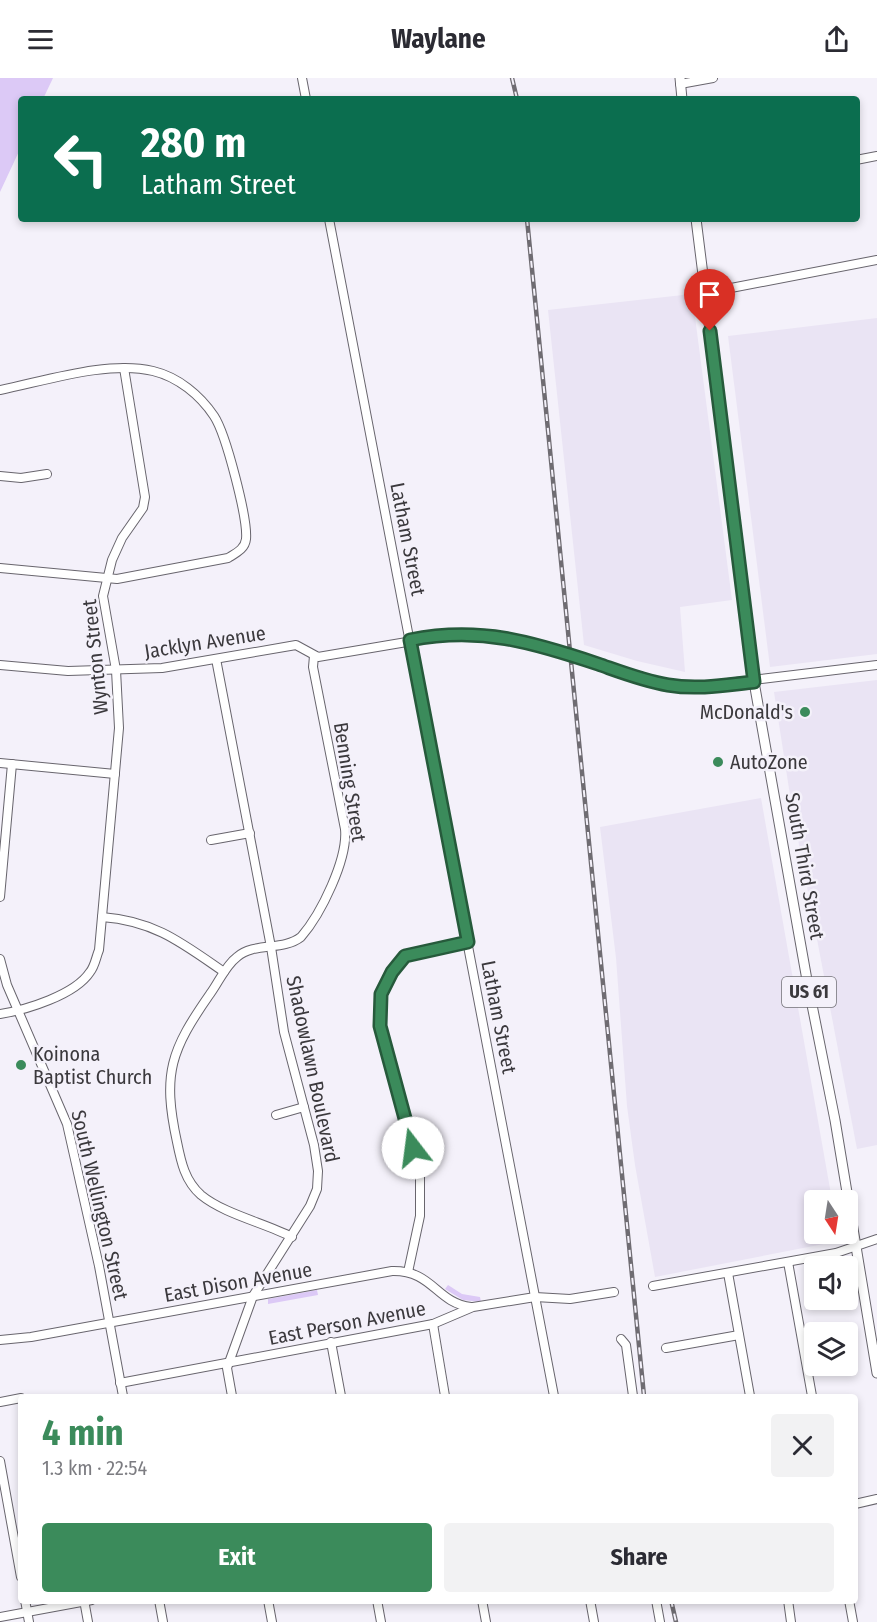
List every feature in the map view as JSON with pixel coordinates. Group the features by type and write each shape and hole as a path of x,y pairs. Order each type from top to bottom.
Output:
{"main road":[{"path":"680,81 682,96"},
{"name":"South Third Street","path":"696,222 754,682 807,980 835,1120 877,1373"}],"street":[{"path":"302,78 305,96"},
{"path":"680,81 713,78"},
{"path":"860,159 877,156"},
{"name":"Latham Street","path":"330,222 554,1394"},
{"path":"705,292 877,260"},
{"path":"0,390 124,368 155,371 178,381 201,399 216,418 226,441 246,526 246,542 240,551 228,558 144,575 117,579 0,568"},
{"name":"Wynton Street","path":"0,1014 19,1011 69,990 88,975 99,950 119,728 116,670 103,596 112,560 122,538 138,516 146,497 124,368"},
{"path":"0,476 21,478 47,474"},
{"name":"Jacklyn Avenue","path":"0,665 68,671 168,668 296,645 304,647 314,656 446,634 492,635 528,642 665,685 703,687 877,665"},
{"name":"Benning Street","path":"292,1237 207,1199 193,1185 182,1165 170,1106 169,1084 173,1060 183,1035 224,972 241,954 290,944 305,932 340,867 345,852 344,823 313,667 314,656"},
{"name":"Shadowlawn Boulevard","path":"216,659 271,947 284,1032 317,1156 318,1182 310,1206 253,1296 228,1363 232,1394"},
{"path":"0,763 115,774"},
{"path":"0,897 12,764"},
{"path":"211,840 250,833"},
{"path":"102,917 136,922 158,929 224,972"},
{"path":"468,942 405,956 392,972 380,998 381,1028 420,1174 420,1215 408,1272 429,1281 452,1303 473,1307"},
{"name":"South Wellington Street","path":"0,959 19,1011 67,1124 123,1394"},
{"path":"276,1115 304,1107"},
{"path":"653,1286 836,1253 877,1239"},
{"path":"788,1262 812,1394"},
{"name":"East Dison Avenue","path":"0,1340 392,1271 408,1272"},
{"path":"728,1273 750,1394"},
{"name":"East Person Avenue","path":"120,1383 433,1324 473,1307 535,1297 570,1299 614,1292"},
{"path":"433,1324 445,1394"},
{"path":"666,1348 739,1335"},
{"path":"621,1339 626,1345 633,1394"},
{"path":"331,1342 340,1394"},
{"path":"0,1402 18,1399"},
{"path":"0,1461 18,1560"},
{"path":"858,1503 877,1499"},
{"path":"26,1604 29,1622"},
{"path":"0,1617 71,1604"},
{"path":"87,1604 88,1622"},
{"path":"160,1604 162,1622"},
{"path":"269,1604 272,1622"},
{"path":"378,1604 381,1622"},
{"path":"483,1604 486,1622"},
{"path":"591,1604 594,1622"},
{"path":"657,1604 660,1622"},
{"path":"789,1604 791,1622"},
{"path":"850,1604 853,1622"}],"shaded area":[{"path":"0,78 53,78 44,96 18,96 18,153 0,192"},
{"path":"692,294 732,600 680,607 685,672 584,645 548,310"},
{"path":"877,318 877,654 770,667 728,336"},
{"path":"877,680 877,1145 857,1149 792,808 774,692"},
{"path":"761,798 830,1190 804,1190 804,1244 824,1244 655,1277 627,1106 616,958 600,827"},
{"path":"448,1285 462,1294 480,1297 481,1302 463,1300 445,1289"},
{"path":"317,1290 318,1295 268,1304 268,1299"}],"railway":[{"path":"512,78 516,96"},
{"path":"527,222 644,1394"},
{"path":"672,1604 676,1622"}],"place":[{"name":"McDonald's","path":"805,712"},
{"name":"AutoZone","path":"718,762"},
{"name":"Koinona Baptist Church","path":"21,1065"}],"route":[{"path":"413,1148 380,1026 381,994 392,972 405,956 468,942 410,640 453,634 492,635 528,642 665,685 686,688 754,682 710,331"}]}
